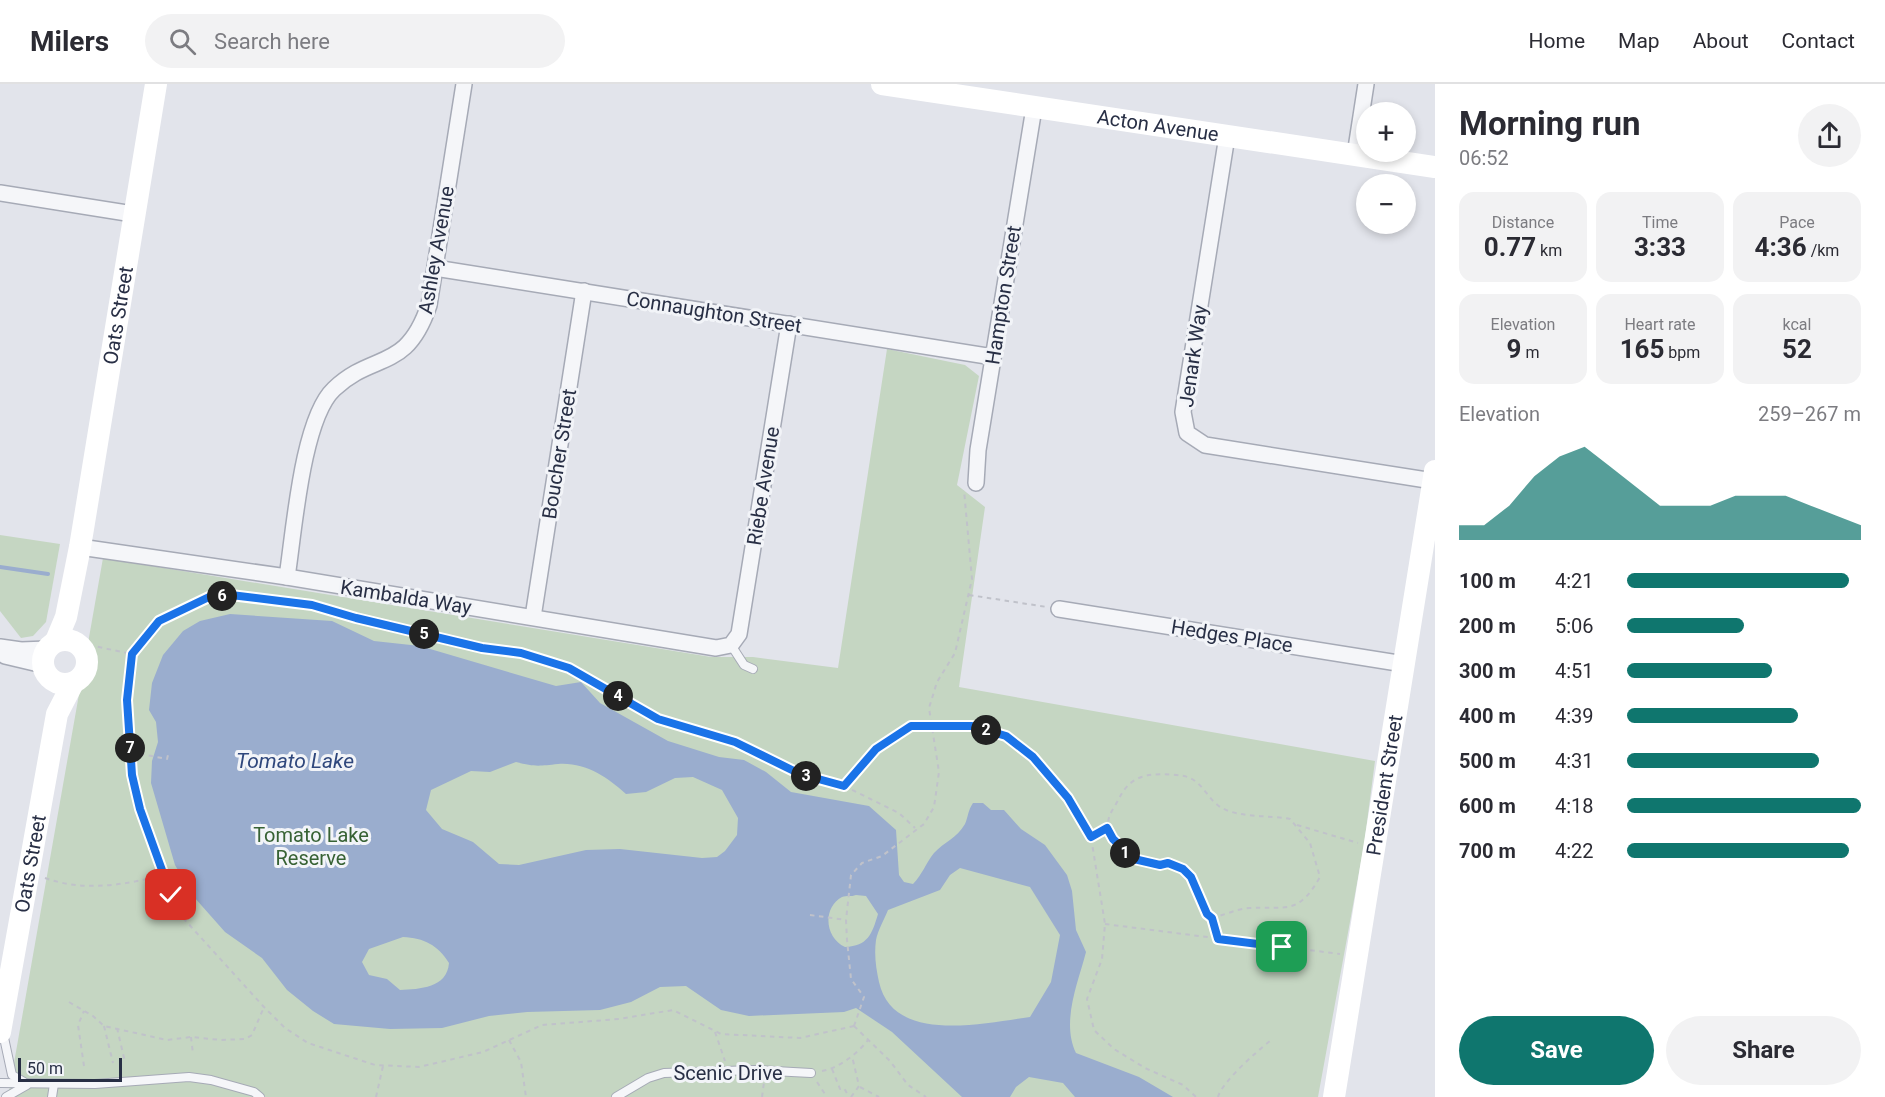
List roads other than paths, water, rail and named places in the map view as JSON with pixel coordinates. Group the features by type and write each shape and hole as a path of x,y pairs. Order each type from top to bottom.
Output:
{"street":[{"name":"Oats Street","path":"1,1023 4,975 28,872 57,714 66,617 80,547 156,84"},
{"name":"Ashley Avenue","path":"287,577 310,438 318,412 334,389 409,346 422,326 429,305 464,84"},
{"name":"Acton Avenue","path":"882,84 1435,167"},
{"path":"1355,155 1366,84"},
{"name":"Hampton Street","path":"970,485 1034,108"},
{"name":"Jenark Way","path":"1227,136 1182,412 1187,433 1204,445 1434,476"},
{"path":"0,193 133,214"},
{"name":"Connaughton Street","path":"435,268 993,357"},
{"name":"Boucher Street","path":"533,617 584,291"},
{"name":"Riebe Avenue","path":"730,645 739,634 789,324"},
{"name":"President Street","path":"1334,1097 1434,476"},
{"name":"Kambalda Way","path":"80,547 287,577 716,648 730,645"},
{"name":"Hedges Place","path":"1059,609 1404,664"},
{"path":"0,647 61,654"},
{"name":"Oats Street","path":"57,714 73,683 83,675 87,662 61,654"},
{"path":"0,655 61,654"},
{"path":"61,654 61,684 73,683"}],"lane":[{"path":"730,645 744,664 753,669"},
{"name":"Oats Street","path":"1,1023 12,1075 32,1084"},
{"name":"Scenic Drive","path":"616,1097 648,1078 664,1073 765,1071 811,1073"},
{"path":"0,1083 95,1084 189,1077 211,1080 254,1092 261,1097"},
{"path":"6,1097 18,1088 32,1084"},
{"path":"52,1097 54,1084"}],"water":[{"name":"Tomato Lake","path":"230,614 332,621 374,641 420,646 556,686 581,682 600,703 668,741 719,757 744,760 766,772 791,792 869,806 896,830 899,875 904,882 913,884 934,853 962,829 973,803 983,803 991,810 1004,810 1021,829 1045,845 1067,875 1072,891 1076,930 1086,952 1070,1016 1070,1029 1076,1053 1139,1077 1173,1097 1075,1097 1063,1083 1029,1077 1016,1087 1010,1097 962,1097 892,1032 856,1008 844,1012 749,1016 721,1010 686,986 660,987 631,1002 600,1010 527,1012 489,1016 442,1028 390,1029 334,1024 287,990 262,958 225,932 194,897 175,865 151,783 152,761 158,742 156,722 149,710 152,683 163,655 183,631 200,621","holes":["516,762 537,766 577,765 595,772 626,794 646,792 675,778 693,777 722,790 738,818 737,835 725,851 717,857 702,858 620,849 586,850 519,865 499,864 473,842 442,829 426,810 431,790 471,771 490,772","960,868 1030,887 1060,935 1051,982 1030,1017 989,1023 942,1025 921,1022 902,1015 888,1002 879,982 875,951 877,936 888,910 940,890 950,875","846,896 866,896 878,914 868,938 859,944 845,947 833,937 828,923 831,908","403,937 418,939 435,947 449,963 443,978 431,986 400,990 387,979 369,975 362,962 369,949"]}],"waterway":[{"path":"0,567 48,574"}],"park label":[{"name":"Tomato Lake Reserve","path":"311,846"}]}
